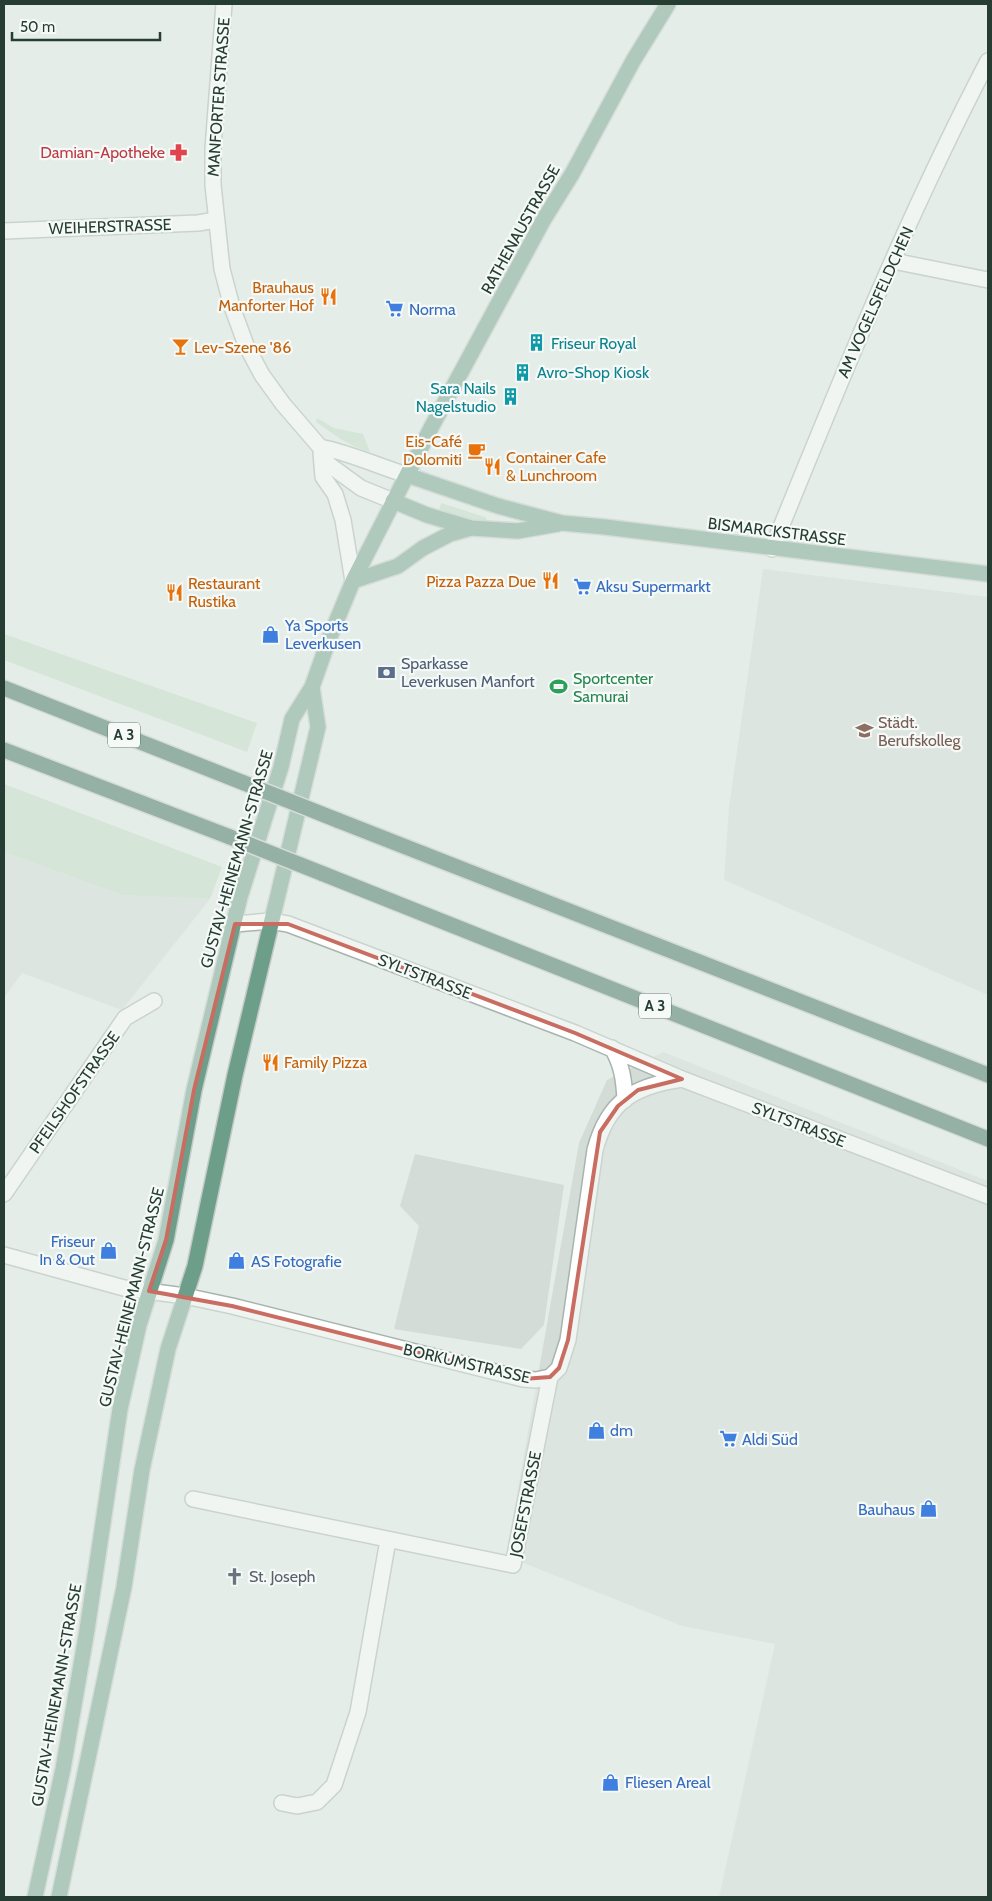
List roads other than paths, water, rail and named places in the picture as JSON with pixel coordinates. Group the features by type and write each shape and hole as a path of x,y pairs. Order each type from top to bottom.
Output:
{"highway":[{"name":"A 3","path":"4,688 988,1076"},
{"name":"A 3","path":"4,750 321,872 988,1139"}],"main road":[{"name":"RATHENAUSTRASSE","path":"394,501 544,219 572,174 633,61 668,4"},
{"name":"BISMARCKSTRASSE","path":"407,474 490,504 562,523 988,574"},
{"name":"BISMARCKSTRASSE","path":"394,501 427,515 471,528 518,531 562,523"},
{"name":"GUSTAV-HEINEMANN-STRASSE","path":"35,1897 62,1769 85,1639 120,1409 139,1325 166,1240 194,1090 240,897 281,767 292,719 312,687 329,638 353,581 394,501"},
{"path":"353,581 398,566 423,548 450,534 471,528"},
{"name":"GUSTAV-HEINEMANN-STRASSE","path":"59,1897 124,1587 142,1470 168,1349 196,1266 235,1075 318,727 312,687"}],"street":[{"name":"MANFORTER STRASSE","path":"224,4 213,148 213,185 222,270 232,307 246,345 262,375 283,404 320,446 328,464 361,488 394,501"},
{"name":"AM VOGELSFELDCHEN","path":"772,549 892,261 955,124 988,61"},
{"name":"WEIHERSTRASSE","path":"4,230 198,223 216,220"},
{"path":"892,261 988,280"},
{"path":"353,581 344,520 335,494 323,477 320,446 343,451 372,464 407,474"},
{"name":"SYLTSTRASSE","path":"235,924 270,922 288,924 612,1048 682,1080 988,1196"},
{"name":"PFEILSHOFSTRASSE","path":"4,1194 125,1018 154,1001"},
{"path":"612,1048 624,1074 625,1100"},
{"name":"BORKUMSTRASSE","path":"4,1255 96,1281 185,1296 306,1324 498,1373 536,1380 550,1377 559,1368 568,1340 600,1132 610,1114 638,1090 656,1083 682,1080"},
{"name":"JOSEFSTRASSE","path":"193,1499 513,1565 550,1377"},
{"path":"282,1803 297,1806 317,1802 334,1785 358,1712 388,1540"}],"place":[{"name":"Damian-Apotheke","path":"179,152"},
{"name":"Brauhaus Manforter Hof","path":"328,296"},
{"name":"Norma","path":"395,309"},
{"name":"Friseur Royal","path":"537,343"},
{"name":"Lev-Szene '86","path":"180,347"},
{"name":"Avro-Shop Kiosk","path":"523,372"},
{"name":"Sara Nails Nagelstudio","path":"510,397"},
{"name":"Eis-Café Dolomiti","path":"476,450"},
{"name":"Container Cafe & Lunchroom","path":"492,466"},
{"name":"Pizza Pazza Due","path":"550,581"},
{"name":"Aksu Supermarkt","path":"582,586"},
{"name":"Restaurant Rustika","path":"174,592"},
{"name":"Ya Sports Leverkusen","path":"271,634"},
{"name":"Sparkasse Leverkusen Manfort","path":"387,672"},
{"name":"Sportcenter Samurai","path":"559,687"},
{"name":"Städt. Berufskolleg","path":"864,731"},
{"name":"Family Pizza","path":"270,1062"},
{"name":"Friseur In & Out","path":"109,1250"},
{"name":"AS Fotografie","path":"237,1261"},
{"name":"dm","path":"596,1430"},
{"name":"Aldi Süd","path":"728,1439"},
{"name":"Bauhaus","path":"929,1509"},
{"name":"St. Joseph","path":"235,1576"},
{"name":"Fliesen Areal","path":"611,1782"}]}
